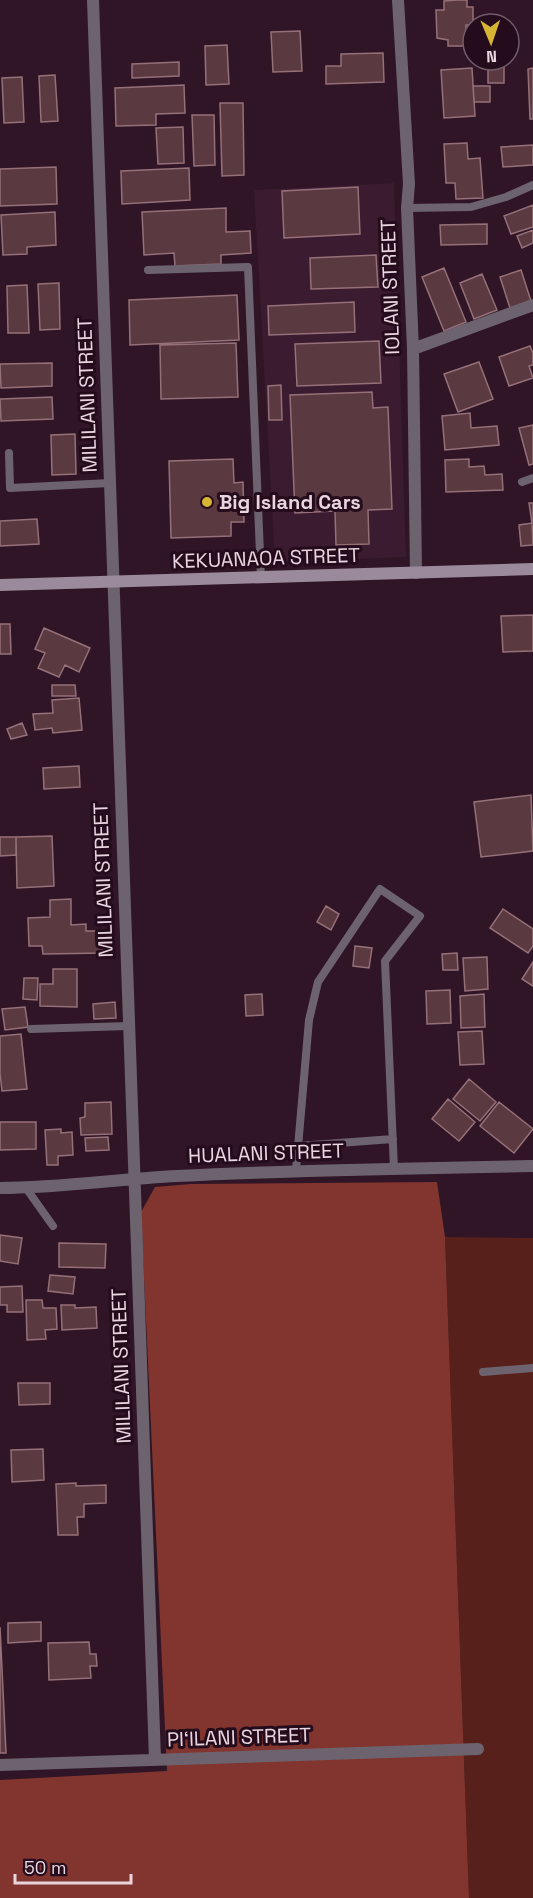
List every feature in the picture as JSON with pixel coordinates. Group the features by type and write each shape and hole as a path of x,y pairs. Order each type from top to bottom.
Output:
{"street":[{"name":"MILILANI STREET","path":"93,0 155,1759"},
{"name":"IOLANI STREET","path":"398,0 409,184 407,208 413,349 416,573"},
{"path":"413,349 533,305"},
{"name":"KEKUANAOA STREET","path":"0,585 533,568"},
{"name":"HUALANI STREET","path":"0,1188 26,1188 133,1178 296,1170 533,1166"},
{"name":"PI‘ILANI STREET","path":"0,1765 478,1749"}],"lane":[{"path":"407,208 471,207 506,197 533,185"},
{"path":"148,270 248,267 261,578"},
{"path":"9,453 10,488 110,483"},
{"path":"522,482 533,478"},
{"path":"296,1170 309,1020 318,982 380,889 420,916 385,961 394,1168"},
{"path":"31,1029 128,1026"},
{"path":"298,1146 393,1139"},
{"path":"26,1188 53,1226"},
{"path":"483,1372 533,1368"}],"shaded area":[{"path":"394,183 406,557 275,562 254,190"},
{"path":"437,1182 445,1237 469,1898 0,1898 0,1780 167,1771 141,1212 155,1187 191,1184"},
{"path":"445,1237 533,1238 533,1898 469,1898"}],"building":[{"path":"467,0 467,7 473,7 473,12 461,12 461,46 448,46 448,40 437,38 436,10 444,10 444,1"},
{"path":"300,31 302,71 273,72 271,32"},
{"path":"227,45 229,84 206,85 205,46"},
{"path":"383,53 384,82 326,84 326,66 341,66 341,54"},
{"path":"179,62 179,76 132,78 132,64"},
{"path":"533,68 533,119 530,119 528,69"},
{"path":"461,69 461,72 472,72 475,116 444,118 441,70"},
{"path":"488,72 504,72 504,83 488,83"},
{"path":"55,75 58,121 41,122 39,76"},
{"path":"22,77 24,122 4,123 2,78"},
{"path":"184,85 185,113 156,114 156,125 116,126 115,88"},
{"path":"473,86 490,86 490,102 474,102"},
{"path":"220,103 243,103 244,175 222,176"},
{"path":"192,115 214,115 215,165 194,166"},
{"path":"183,127 184,163 158,164 156,128"},
{"path":"467,143 468,159 480,158 483,198 456,199 455,183 446,183 444,144"},
{"path":"533,145 533,165 503,167 501,147"},
{"path":"56,167 57,204 0,206 0,169"},
{"path":"189,168 190,200 122,204 121,171"},
{"path":"358,187 360,234 284,238 282,191"},
{"path":"533,205 533,227 511,234 504,216"},
{"path":"226,208 226,232 250,231 251,253 221,255 221,264 175,266 174,253 144,255 142,212"},
{"path":"55,212 56,245 27,247 27,254 3,255 1,215"},
{"path":"487,224 487,244 441,245 440,225"},
{"path":"533,230 533,243 522,248 517,236"},
{"path":"376,255 378,287 311,289 310,258"},
{"path":"444,268 466,322 444,331 422,277"},
{"path":"521,270 531,301 510,308 500,277"},
{"path":"482,274 497,310 474,319 460,283"},
{"path":"59,283 60,329 40,330 38,284"},
{"path":"27,285 29,333 8,333 7,286"},
{"path":"237,295 239,340 130,345 129,300"},
{"path":"354,302 355,332 269,335 268,306"},
{"path":"379,341 381,383 297,386 295,344"},
{"path":"236,343 238,397 161,399 160,345"},
{"path":"530,346 533,353 533,365 529,366 533,378 509,386 499,357"},
{"path":"479,362 493,399 458,412 444,374"},
{"path":"52,363 52,386 1,388 0,364"},
{"path":"281,385 282,420 269,420 268,386"},
{"path":"372,392 373,408 388,407 392,509 368,510 369,544 336,545 335,511 295,513 290,395"},
{"path":"52,397 53,419 1,421 0,399"},
{"path":"470,413 471,428 497,426 499,445 445,450 442,416"},
{"path":"533,425 533,464 529,465 519,428"},
{"path":"75,434 76,474 52,475 51,435"},
{"name":"Big Island Cars","path":"233,459 234,483 243,482 244,522 231,522 231,536 171,538 169,461"},
{"path":"469,459 469,467 484,466 485,475 502,474 503,490 446,492 445,460"},
{"path":"529,503 533,503 533,523 532,523"},
{"path":"37,519 39,544 0,546 0,521"},
{"path":"532,523 533,545 521,546 519,525"},
{"path":"533,615 533,651 503,652 501,616"},
{"path":"0,624 10,624 11,654 0,654"},
{"path":"44,628 90,648 79,672 65,665 59,677 38,668 45,653 35,649"},
{"path":"52,685 75,685 76,696 52,696"},
{"path":"79,698 82,730 53,733 52,728 35,730 33,714 53,713 52,700"},
{"path":"22,723 27,735 11,739 7,729"},
{"path":"79,766 80,787 44,789 43,768"},
{"path":"531,795 533,851 481,857 474,802"},
{"path":"52,836 54,886 17,888 16,837"},
{"path":"0,837 16,837 16,855 0,856"},
{"path":"71,899 71,925 86,924 86,931 104,931 105,953 43,954 42,946 29,946 28,918 50,917 50,900"},
{"path":"326,906 339,914 331,930 317,922"},
{"path":"503,909 533,929 533,946 528,953 490,928"},
{"path":"355,946 372,948 369,968 353,966"},
{"path":"457,953 458,970 443,970 442,954"},
{"path":"487,957 488,989 465,991 463,958"},
{"path":"533,962 533,986 522,979"},
{"path":"53,969 77,969 77,1007 40,1006 40,984 53,984"},
{"path":"24,978 38,978 37,1000 23,999"},
{"path":"450,990 451,1023 427,1024 426,991"},
{"path":"262,994 263,1015 246,1016 245,995"},
{"path":"484,994 485,1027 461,1028 460,996"},
{"path":"115,1002 116,1018 94,1019 93,1004"},
{"path":"25,1007 28,1027 5,1030 2,1009"},
{"path":"482,1031 484,1064 460,1065 458,1032"},
{"path":"21,1034 27,1089 2,1091 0,1036"},
{"path":"469,1079 496,1102 480,1121 453,1099"},
{"path":"448,1099 475,1122 459,1141 432,1119"},
{"path":"111,1102 112,1134 81,1135 80,1118 85,1117 85,1103"},
{"path":"499,1102 533,1129 514,1153 480,1126"},
{"path":"0,1122 36,1122 36,1149 0,1150"},
{"path":"61,1129 61,1133 72,1132 73,1155 58,1156 58,1165 47,1165 45,1130"},
{"path":"108,1137 109,1150 86,1151 85,1138"},
{"path":"0,1235 22,1238 18,1264 0,1261"},
{"path":"59,1243 106,1244 105,1268 59,1267"},
{"path":"50,1275 75,1277 73,1294 48,1291"},
{"path":"22,1286 23,1312 7,1312 7,1305 0,1305 0,1287"},
{"path":"26,1300 42,1300 43,1308 56,1308 57,1329 45,1330 46,1339 27,1340"},
{"path":"61,1305 75,1305 75,1308 96,1307 97,1328 62,1330"},
{"path":"18,1383 50,1383 50,1404 19,1405"},
{"path":"43,1449 44,1480 12,1482 11,1450"},
{"path":"76,1483 76,1486 106,1485 106,1503 84,1504 84,1517 77,1517 78,1535 58,1535 56,1484"},
{"path":"41,1622 41,1641 8,1643 8,1623"},
{"path":"0,1627 6,1753 0,1753"},
{"path":"89,1642 90,1654 96,1654 97,1666 90,1666 91,1678 49,1680 48,1643"}],"place":[{"name":"Big Island Cars","path":"207,502"}]}
